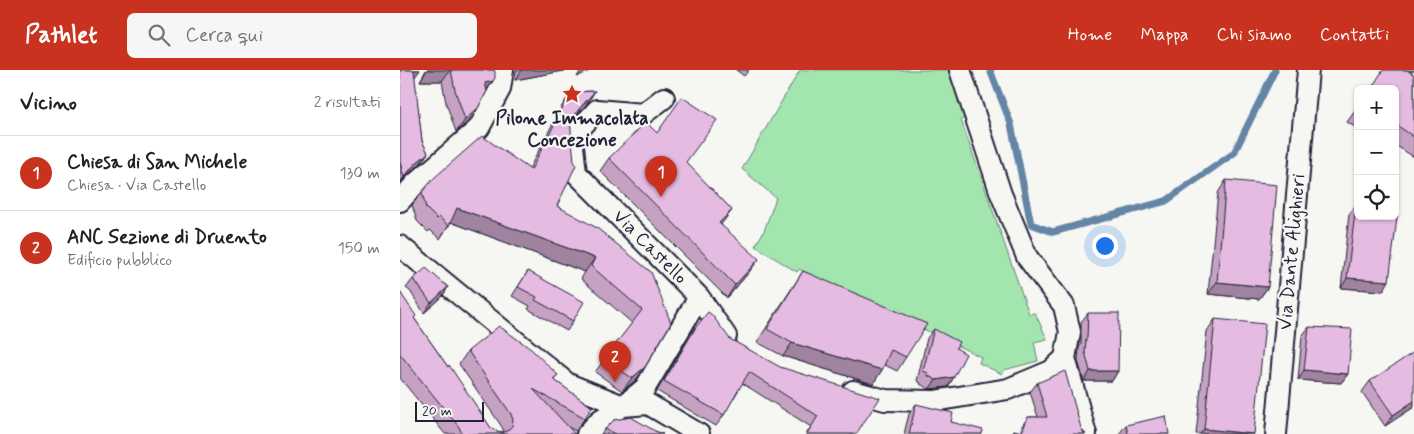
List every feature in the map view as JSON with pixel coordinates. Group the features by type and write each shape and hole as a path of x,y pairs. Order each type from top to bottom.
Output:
{"street":[{"path":"400,201 416,183 479,128 500,89 503,70"},
{"path":"960,70 1001,194 1027,257 1064,306 1070,332 1065,358 1086,434"},
{"name":"Via Dante Alighieri","path":"1276,434 1308,70"},
{"name":"Via Castello","path":"587,434 600,420 623,406 645,388 699,297 576,173 572,138 597,110 643,114 664,98"},
{"path":"400,246 568,384 623,406 648,404 699,434"},
{"path":"699,297 729,340 737,345"},
{"path":"831,384 885,400 934,401 1008,389 1052,371 1065,358"},
{"path":"623,406 634,424"}],"green space":[{"path":"800,70 950,70 966,118 961,120 1029,314 1035,313 1047,339 1034,342 1038,361 1004,370 1002,374 979,363 981,357 799,269 797,272 755,246 764,231 776,198 742,169"}],"building":[{"path":"400,70 414,70 422,141 428,153 404,177 400,162"},
{"path":"451,70 494,70 495,72 493,81 485,83 487,91 478,108 465,120 455,90"},
{"path":"1383,70 1407,70 1414,75 1414,137 1399,127 1399,85 1374,85"},
{"path":"595,91 570,120 576,165 557,206 597,228 651,272 671,323 645,367 632,378 604,359 642,310 591,266 595,258 457,208 449,226 439,217 437,219 426,208 422,192 434,178 482,136 531,170 571,92"},
{"path":"682,97 717,120 686,162 732,210 719,223 759,259 735,285 609,158 646,122 657,133"},
{"path":"1226,180 1277,185 1268,287 1217,282"},
{"path":"1354,220 1397,220 1389,281 1347,278"},
{"path":"426,268 448,287 431,303 413,279"},
{"path":"528,271 584,302 573,321 535,300 537,297 518,287"},
{"path":"803,271 927,324 906,357 891,350 882,370 792,343 767,329"},
{"path":"400,292 416,316 414,318 448,367 449,365 491,428 503,433 512,426 513,420 511,414 468,351 499,326 531,349 558,375 553,379 592,407 585,418 533,389 575,434 462,434 459,427 400,354"},
{"path":"708,312 730,339 780,367 880,398 856,434 807,434 818,416 749,372 724,415 664,381 696,327"},
{"path":"1088,313 1119,313 1118,371 1090,371 1085,352"},
{"path":"1215,319 1265,324 1254,434 1204,429"},
{"path":"1309,327 1352,329 1348,374 1304,370"},
{"path":"934,329 959,342 956,348 966,354 954,377 936,380 923,371"},
{"path":"1414,352 1414,401 1393,415 1370,381"},
{"path":"1065,371 1081,428 1086,434 1014,434 1014,430 1022,432 1028,417 1047,417 1037,383"},
{"path":"916,404 953,413 951,422 983,430 982,434 909,434"},
{"path":"1166,416 1169,434 1128,434 1126,425"},
{"path":"631,417 663,434 615,434 605,429 614,420"}],"waterway":[{"path":"990,70 1011,124 1031,224 1053,232 1166,201 1234,153 1275,70"}],"place":[{"name":"Pilone Immacolata Concezione","path":"572,94"},
{"name":"Chiesa di San Michele","path":"661,197"},
{"name":"ANC Sezione di Druento","path":"615,382"}]}
